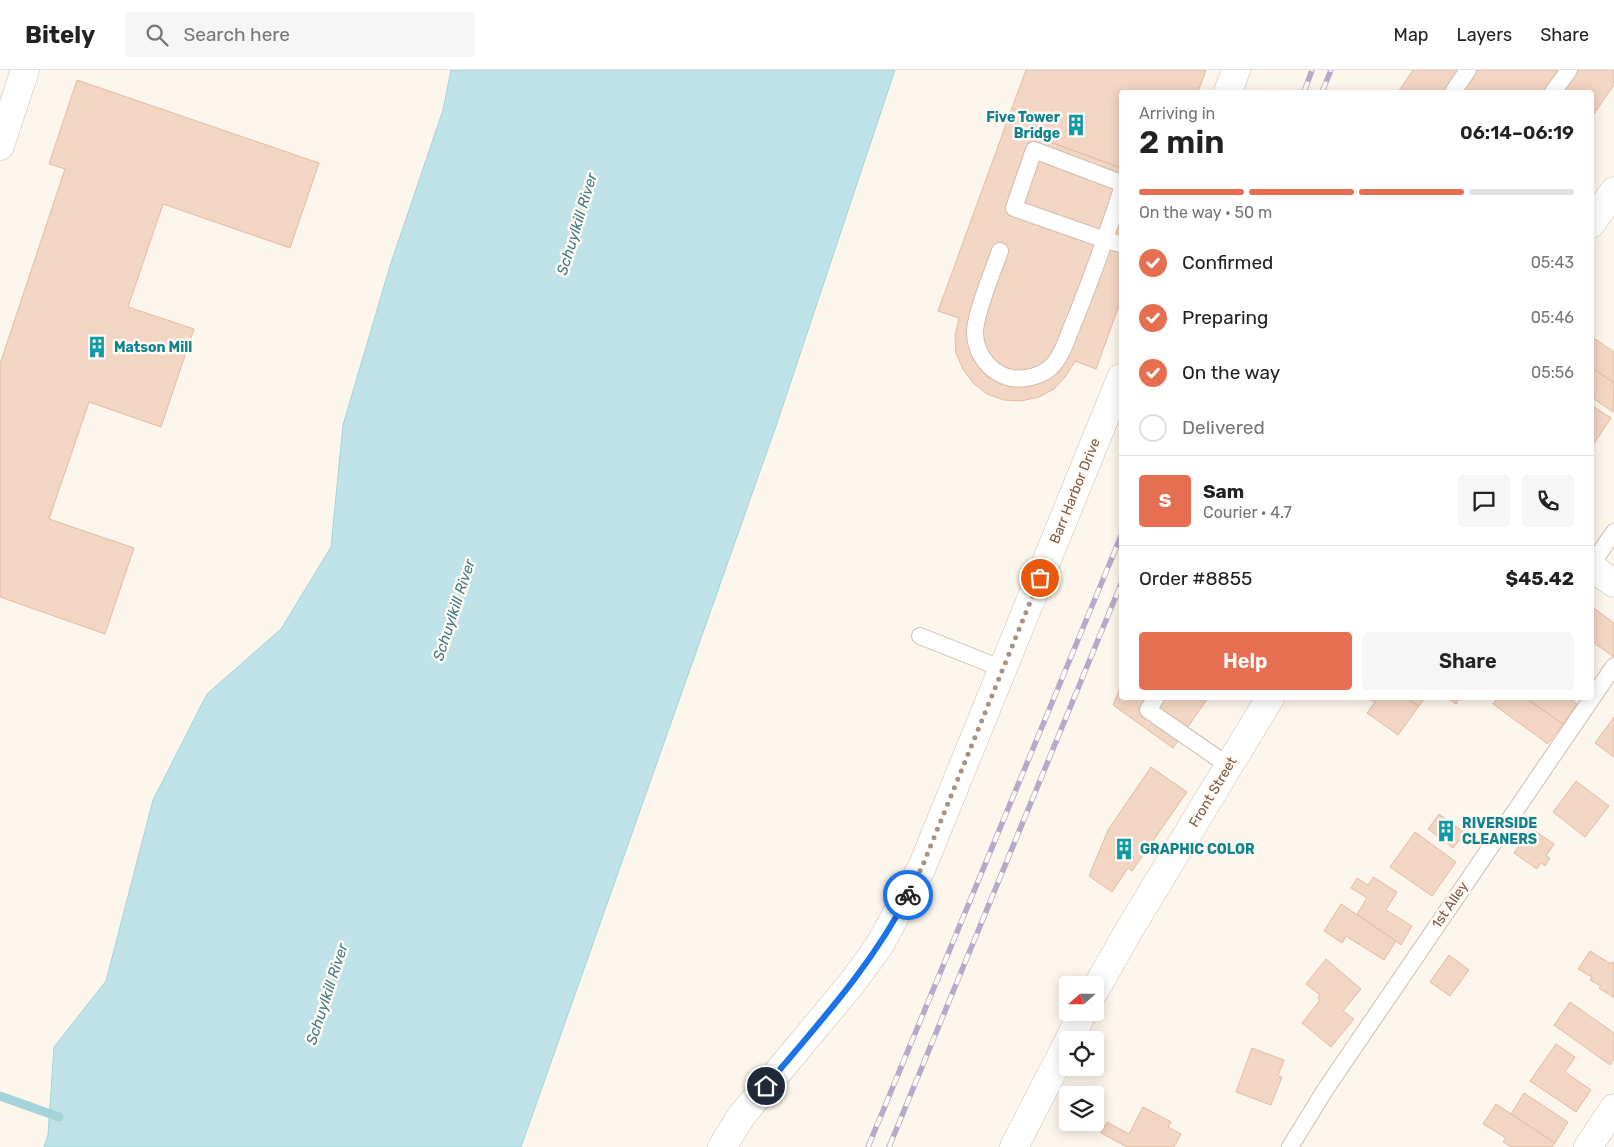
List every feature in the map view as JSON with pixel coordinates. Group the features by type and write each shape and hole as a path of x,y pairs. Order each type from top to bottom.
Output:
{"street":[{"path":"3,131 26,70"},
{"path":"1229,90 1236,70"},
{"path":"1594,220 1614,191"},
{"name":"Barr Harbor Drive","path":"722,1147 742,1115 852,983 879,946 922,867 1119,383"},
{"path":"1594,568 1614,583"},
{"name":"Front Street","path":"1103,976 1269,700"},
{"path":"1014,1147 1059,1059"},
{"path":"1588,1147 1614,1108"}],"lane":[{"path":"1454,90 1468,70"},
{"path":"1554,90 1569,70"},
{"path":"1119,182 1034,150 1014,208 1119,244"},
{"path":"1000,251 978,318 975,333 977,348 984,361 995,371 1008,377 1023,379 1038,375 1050,368 1060,356 1089,286 1119,198"},
{"path":"1594,562 1614,532"},
{"path":"920,636 1002,669"},
{"name":"1st Alley","path":"1594,695 1614,666"},
{"path":"1155,700 1148,710 1229,766"},
{"name":"1st Alley","path":"1290,1147 1325,1090 1591,700"}],"water":[{"name":"Schuylkill River","path":"451,70 895,70 776,426 521,1147 44,1147 48,1135 54,1047 106,981 153,800 207,694 281,629 331,547 343,425 390,266 443,110"}],"building":[{"name":"Five Tower Bridge","path":"1026,70 1206,70 1199,90 1119,90 1119,167 1028,134 1034,116 1012,108"},
{"path":"1413,70 1614,70 1614,85 1594,114 1594,90 1399,90"},
{"name":"Matson Mill","path":"77,80 319,163 290,248 163,204 128,307 194,329 161,427 89,402 49,519 134,548 105,634 0,597 0,364 65,169 49,164"},
{"path":"1012,108 1034,116 1028,134 1119,167 1119,306 1096,369 1075,361 1066,376 1054,389 1039,397 1021,401 1004,400 987,394 973,383 963,369 956,353 955,335 959,318 938,311"},
{"path":"1594,338 1614,352 1614,383 1594,369"},
{"path":"1594,369 1614,383 1613,412 1594,399"},
{"path":"1594,407 1611,418 1594,444"},
{"path":"1594,608 1614,623 1614,657 1594,643"},
{"path":"1119,691 1119,700 1207,700 1173,748 1113,705"},
{"path":"1372,700 1409,700 1419,706 1398,735 1367,713 1375,702"},
{"path":"1409,700 1424,700 1419,706"},
{"path":"1450,700 1459,700 1456,704"},
{"path":"1496,700 1529,700 1563,724 1548,744 1493,704"},
{"path":"1529,700 1572,700 1577,704 1563,724"},
{"path":"1614,717 1614,757 1595,743"},
{"name":"GRAPHIC COLOR","path":"1151,767 1187,792 1132,871 1128,868 1112,892 1089,876 1108,830"},
{"path":"1576,781 1609,806 1585,837 1553,812"},
{"name":"RIVERSIDE CLEANERS","path":"1439,814 1465,833 1453,848 1428,829"},
{"path":"1531,828 1554,844 1546,856 1550,858 1545,866 1541,863 1537,869 1514,853"},
{"path":"1415,832 1456,862 1432,896 1390,867"},
{"path":"1373,877 1397,892 1386,910 1412,926 1401,945 1357,914 1367,898 1351,888 1357,878 1368,885"},
{"path":"1341,904 1396,941 1384,960 1346,936 1342,943 1324,931"},
{"path":"1590,951 1611,964 1612,962 1614,963 1614,998 1599,988 1601,986 1590,980 1592,977 1578,969"},
{"path":"1449,955 1469,970 1450,996 1430,982"},
{"path":"1326,959 1361,989 1343,1011 1354,1019 1331,1047 1302,1023 1320,1000 1318,998 1320,995 1306,984"},
{"path":"1570,1002 1614,1033 1614,1059 1610,1065 1554,1025"},
{"path":"1556,1044 1575,1057 1565,1072 1591,1090 1576,1112 1530,1081"},
{"path":"1252,1048 1284,1060 1278,1076 1282,1077 1271,1105 1236,1092"},
{"path":"1524,1093 1568,1122 1555,1143 1511,1114"},
{"path":"1496,1104 1555,1143 1552,1147 1511,1147 1503,1142 1506,1138 1483,1124"},
{"path":"1143,1107 1171,1122 1168,1127 1181,1134 1174,1147 1127,1147 1101,1133 1104,1131 1107,1122 1129,1134"}],"waterway":[{"path":"0,1096 59,1117"}],"railway":[{"path":"1305,90 1312,70"},
{"path":"1323,90 1331,70"},
{"path":"868,1147 1119,541"},
{"path":"889,1147 1119,589"}],"way so far":[{"path":"908,895 922,867 1040,578"}],"place":[{"name":"Five Tower Bridge","path":"1076,125"},
{"name":"Matson Mill","path":"97,347"},
{"name":"RIVERSIDE CLEANERS","path":"1446,831"},
{"name":"GRAPHIC COLOR","path":"1124,849"}],"route":[{"path":"766,1086 852,983 879,946 908,895"}]}
